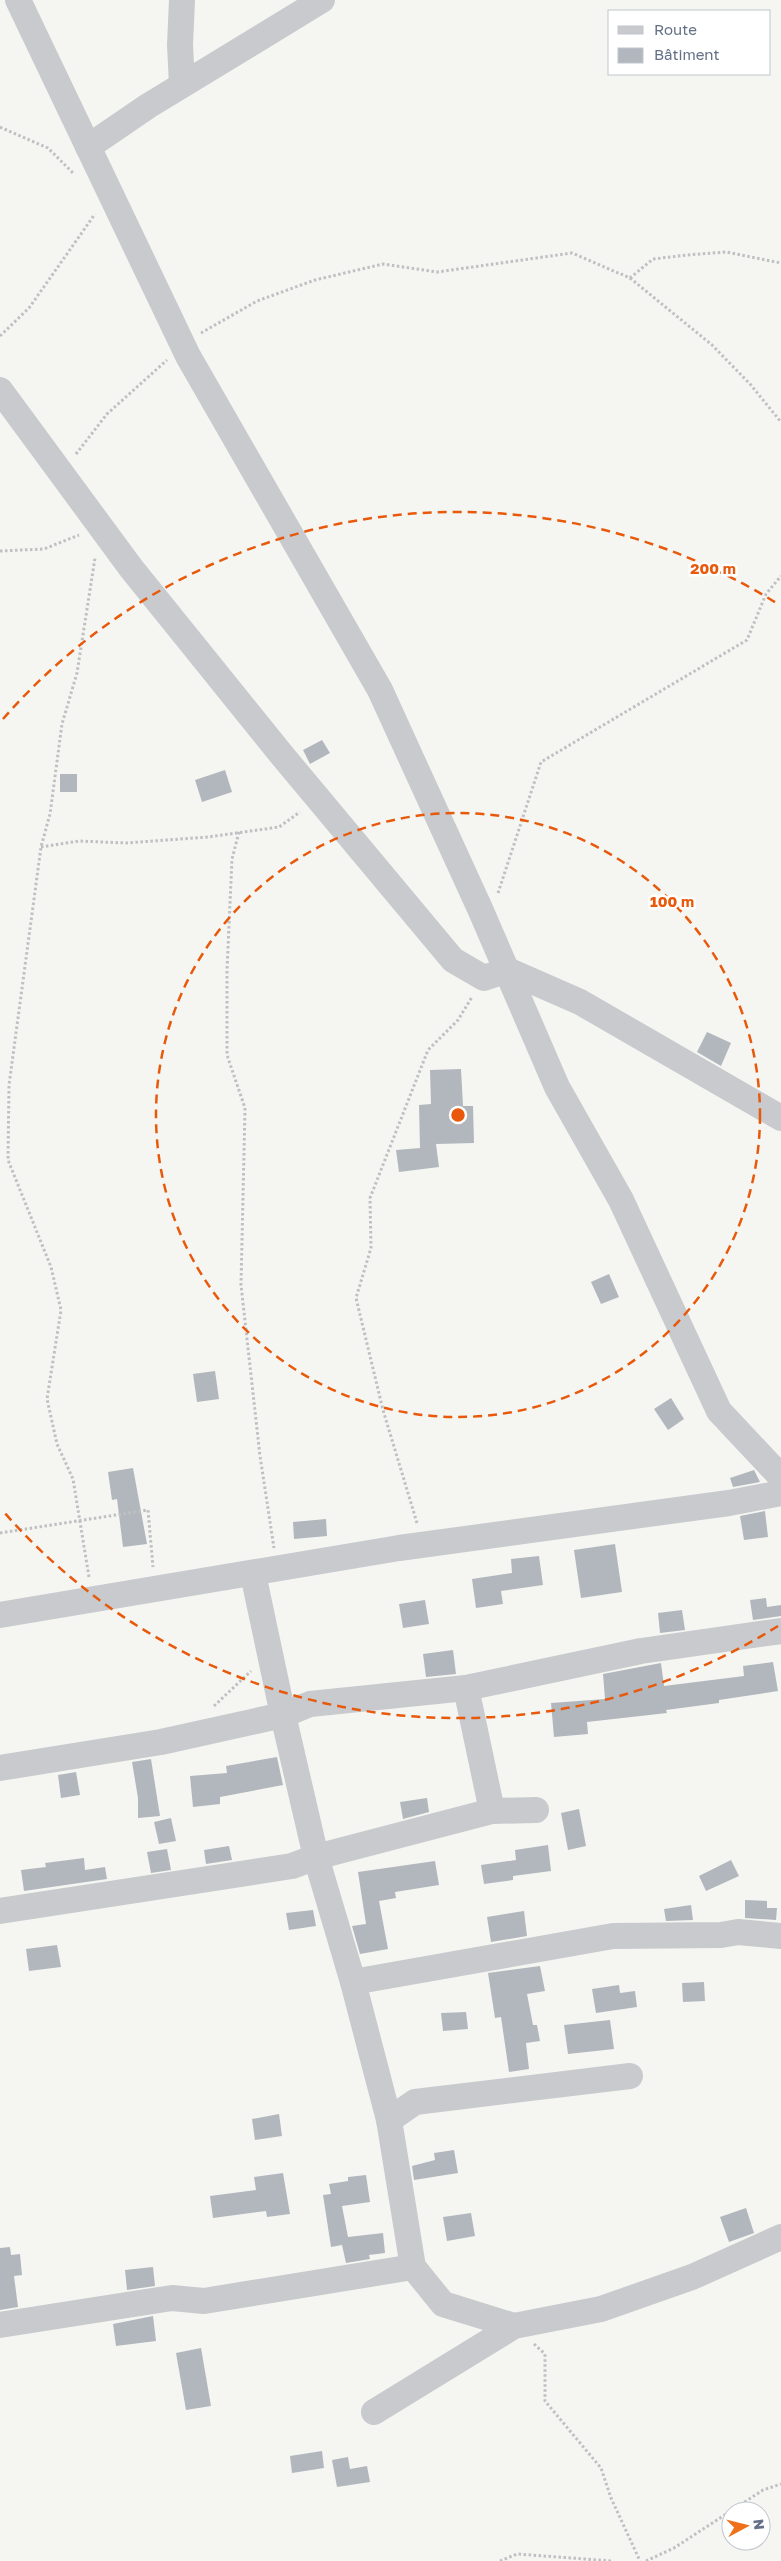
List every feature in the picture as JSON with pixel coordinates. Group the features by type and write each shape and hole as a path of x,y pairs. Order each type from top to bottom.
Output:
{"street":[{"path":"18,0 183,345 380,690 481,911 496,974 621,1200 719,1411 781,1477"},
{"path":"182,0 180,45 182,85"},
{"path":"88,147 182,85 322,0"},
{"path":"0,390 131,568 453,960 580,1002 781,1118"},
{"path":"0,1615 430,1544 729,1503 781,1493"},
{"path":"253,1574 283,1716 316,1857 354,1982 389,2120 413,2267 443,2304 514,2326"},
{"path":"0,1768 161,1742 283,1716 310,1704 466,1688 640,1651 781,1631"},
{"path":"466,1688 492,1811"},
{"path":"0,1911 292,1866 316,1857 492,1811 536,1810"},
{"path":"354,1982 613,1936 722,1935 738,1932 781,1936"},
{"path":"389,2120 415,2102 630,2076"},
{"path":"374,2412 514,2326 601,2309 692,2277 781,2237"},
{"path":"0,2325 172,2298 204,2301 413,2267"}],"path":[{"path":"0,127 48,148 79,179 110,192 30,308 0,336"},
{"path":"630,278 653,259 687,255 726,252 781,263"},
{"path":"61,473 108,414 183,345 257,301 315,280 383,264 437,272 572,253 630,278 712,345 750,384 781,422"},
{"path":"0,551 44,549 101,526"},
{"path":"92,1600 82,1521 73,1479 57,1444 47,1399 61,1310 51,1267 8,1160 9,1085 41,847 50,814 62,724 77,673 101,526"},
{"path":"481,911 494,902 541,762 747,640 766,594 781,576"},
{"path":"41,847 78,842 126,843 208,838 279,827 318,798"},
{"path":"238,832 232,859 227,970 226,1055 246,1108 241,1284 270,1531 279,1569"},
{"path":"430,1544 414,1518 356,1298 371,1248 370,1198 428,1050 458,1020 496,974"},
{"path":"0,1533 148,1510 155,1590"},
{"path":"210,1710 269,1652"},
{"path":"514,2326 545,2354 545,2401 601,2468 611,2498 640,2561"},
{"path":"646,2561 674,2548 763,2490 781,2484"},
{"path":"500,2561 517,2554 612,2561"}],"building":[{"path":"322,740 330,753 310,764 303,750"},
{"path":"225,770 232,792 202,802 195,780"},
{"path":"60,774 77,774 77,792 60,792"},
{"path":"707,1032 731,1043 721,1066 697,1052"},
{"path":"461,1069 463,1106 473,1106 474,1143 436,1144 439,1167 399,1172 396,1150 420,1148 419,1105 431,1104 430,1070"},
{"path":"609,1274 619,1297 601,1304 591,1282"},
{"path":"215,1371 219,1399 197,1402 193,1374"},
{"path":"671,1398 684,1419 668,1430 654,1409"},
{"path":"133,1468 147,1544 123,1547 117,1499 112,1500 108,1472"},
{"path":"754,1470 760,1482 733,1487 730,1478"},
{"path":"765,1511 768,1537 744,1540 740,1516"},
{"path":"326,1519 327,1536 294,1539 293,1522"},
{"path":"615,1544 622,1592 581,1598 574,1550"},
{"path":"539,1556 543,1585 501,1591 503,1604 476,1608 472,1579 512,1573 511,1559"},
{"path":"766,1598 767,1607 781,1605 781,1616 753,1620 750,1600"},
{"path":"425,1600 429,1624 403,1628 399,1604"},
{"path":"682,1610 685,1630 660,1633 658,1613"},
{"path":"453,1650 456,1674 426,1677 423,1654"},
{"path":"773,1662 778,1691 719,1700 719,1703 666,1710 667,1713 587,1722 588,1734 554,1737 551,1703 605,1699 603,1674 661,1663 664,1686 744,1676 743,1666"},
{"path":"277,1757 283,1785 220,1797 220,1804 193,1807 190,1776 227,1773 226,1766"},
{"path":"151,1759 160,1816 138,1818 138,1798 132,1762"},
{"path":"76,1772 80,1795 61,1798 58,1775"},
{"path":"427,1798 429,1812 403,1819 400,1802"},
{"path":"579,1809 586,1846 568,1850 561,1813"},
{"path":"171,1818 176,1841 159,1844 154,1822"},
{"path":"548,1845 551,1871 513,1876 513,1880 484,1884 481,1865 516,1860 515,1850"},
{"path":"229,1846 232,1860 206,1864 204,1850"},
{"path":"167,1849 171,1870 151,1873 147,1852"},
{"path":"84,1858 85,1870 105,1867 107,1879 24,1891 21,1870 46,1867 45,1863"},
{"path":"731,1860 739,1876 706,1891 699,1876"},
{"path":"435,1861 439,1885 395,1892 396,1898 379,1901 388,1949 360,1954 352,1926 366,1924 358,1872"},
{"path":"745,1900 767,1901 767,1908 777,1908 776,1920 745,1918"},
{"path":"691,1905 693,1920 666,1921 664,1909"},
{"path":"313,1910 316,1926 289,1930 286,1913"},
{"path":"524,1911 527,1936 491,1942 487,1917"},
{"path":"57,1945 61,1967 29,1971 26,1949"},
{"path":"540,1966 545,1991 527,1994 533,2025 537,2025 540,2041 526,2043 529,2069 509,2072 501,2017 495,2018 488,1973"},
{"path":"704,1982 705,2001 683,2002 682,1983"},
{"path":"619,1985 620,1993 635,1991 637,2007 596,2013 592,1989"},
{"path":"466,2012 468,2029 443,2031 441,2013"},
{"path":"610,2020 614,2049 568,2054 564,2025"},
{"path":"279,2114 282,2136 255,2140 252,2119"},
{"path":"454,2150 458,2173 414,2180 412,2166 435,2160 434,2153"},
{"path":"283,2173 290,2214 267,2217 266,2211 213,2218 210,2196 256,2190 254,2177"},
{"path":"366,2175 370,2202 342,2206 348,2237 383,2233 385,2253 369,2255 370,2259 346,2263 342,2245 331,2247 323,2195 331,2194 329,2184 348,2181 348,2177"},
{"path":"746,2208 754,2233 729,2242 720,2217"},
{"path":"471,2213 475,2236 447,2241 443,2217"},
{"path":"10,2247 11,2255 20,2254 22,2275 14,2276 18,2307 0,2310 0,2248"},
{"path":"153,2267 155,2286 127,2290 125,2270"},
{"path":"153,2316 156,2341 116,2346 113,2324"},
{"path":"201,2348 211,2406 186,2410 176,2353"},
{"path":"322,2451 324,2468 292,2473 290,2456"},
{"path":"348,2457 350,2469 367,2466 370,2482 337,2487 332,2460"}]}
